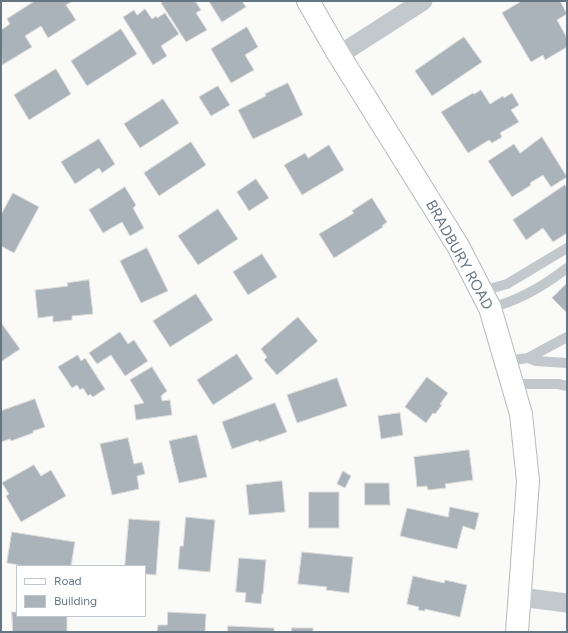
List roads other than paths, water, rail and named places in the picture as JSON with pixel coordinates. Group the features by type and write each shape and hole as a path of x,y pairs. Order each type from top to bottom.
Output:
{"street":[{"name":"BRADBURY ROAD","path":"308,1 339,55 458,246 486,300 506,361 521,414 528,481 517,632"},
{"path":"339,55 423,1"},
{"path":"520,597 567,603"}],"lane":[{"path":"486,300 507,284 567,248"},
{"path":"486,300 505,304 522,297 567,268"},
{"path":"506,361 528,358 567,337"},
{"path":"528,358 536,361 567,363"},
{"path":"512,384 558,384 567,386"}]}
